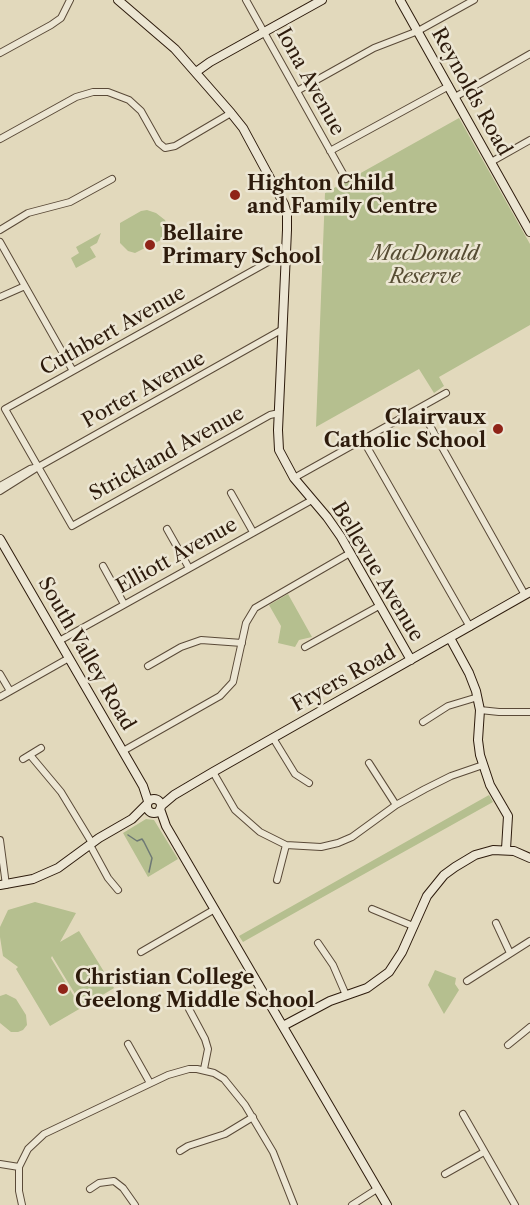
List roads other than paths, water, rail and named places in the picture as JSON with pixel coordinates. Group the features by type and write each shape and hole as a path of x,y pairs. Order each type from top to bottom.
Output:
{"street":[{"path":"0,53 61,18 70,0"},
{"name":"Bellevue Avenue","path":"118,0 155,30 231,112 243,128 284,204 287,214 279,450 294,478 333,525 411,660"},
{"name":"Iona Avenue","path":"246,0 346,179"},
{"path":"196,72 322,0"},
{"name":"Reynolds Road","path":"400,0 529,229"},
{"path":"297,92 374,48 418,32 474,0"},
{"path":"455,97 530,54"},
{"path":"330,151 449,86"},
{"path":"0,139 76,97 93,92 108,92 129,100 141,111 159,143 165,148 175,146 231,112"},
{"path":"491,162 530,140"},
{"path":"0,230 28,213 70,202 112,179"},
{"path":"0,242 73,371"},
{"name":"Cuthbert Avenue","path":"38,467 5,409 286,252"},
{"name":"Cuthbert Avenue","path":"268,264 275,261 286,263"},
{"path":"0,297 23,283"},
{"name":"Porter Avenue","path":"0,491 38,467 283,329"},
{"path":"265,341 272,339 282,344"},
{"path":"294,478 446,393"},
{"path":"420,408 527,594"},
{"name":"Strickland Avenue","path":"38,467 72,526 270,415 279,413"},
{"path":"363,440 470,627"},
{"name":"Porter Avenue","path":"0,486 38,467"},
{"path":"231,493 253,532"},
{"name":"Elliott Avenue","path":"59,641 312,500"},
{"path":"167,529 189,568"},
{"name":"South Valley Road","path":"0,539 4,553 69,657 387,1205"},
{"path":"123,751 220,696 233,682 237,673 250,615 261,603 350,553"},
{"path":"102,566 124,604"},
{"name":"Fryers Road","path":"3,885 33,879 58,868 91,844 154,805 527,594"},
{"path":"305,647 380,606"},
{"path":"450,638 473,680 478,697 480,710 478,740 483,765 490,785 508,816 506,849"},
{"path":"148,666 181,647 201,640 242,643"},
{"path":"0,697 69,657"},
{"path":"0,674 10,691"},
{"path":"423,722 448,706 478,697"},
{"path":"480,710 530,712"},
{"path":"273,738 295,774 309,783"},
{"path":"23,759 41,748"},
{"path":"30,755 61,792 108,878 118,890"},
{"path":"369,763 396,805"},
{"path":"213,772 236,810 246,822 260,832 286,845 321,847 338,843 366,827 396,805 440,781 483,765"},
{"path":"0,840 3,885"},
{"path":"277,880 286,845"},
{"path":"283,1026 315,1008 367,988 388,972 402,952 427,896 444,875 465,860 493,850 506,849 530,858"},
{"path":"141,952 215,909"},
{"path":"372,909 413,926"},
{"path":"496,923 510,953"},
{"path":"467,981 530,940"},
{"path":"318,943 333,965 346,995"},
{"path":"189,1009 208,1049 204,1069"},
{"path":"508,1045 530,1027"},
{"path":"128,1044 150,1083"},
{"path":"22,1205 19,1191 19,1167 28,1149 44,1134 179,1071 204,1069 224,1079 253,1117 273,1152 294,1205"},
{"path":"462,1114 515,1205"},
{"path":"180,1151 188,1146 225,1134 253,1117"},
{"path":"445,1174 484,1152"},
{"path":"0,1164 19,1167"},
{"path":"90,1189 99,1183 114,1181 123,1188 135,1205"},
{"path":"352,1205 377,1189"}],"waterway":[{"path":"128,835 137,841 142,839 144,842 152,858 149,872"}],"place":[{"name":"Highton Child and Family Centre","path":"235,195"},
{"name":"Bellaire Primary School","path":"150,245"},
{"name":"Clairvaux Catholic School","path":"498,429"},
{"name":"Christian College Geelong Middle School","path":"63,989"}],"park label":[{"name":"MacDonald Reserve","path":"425,266"}]}
